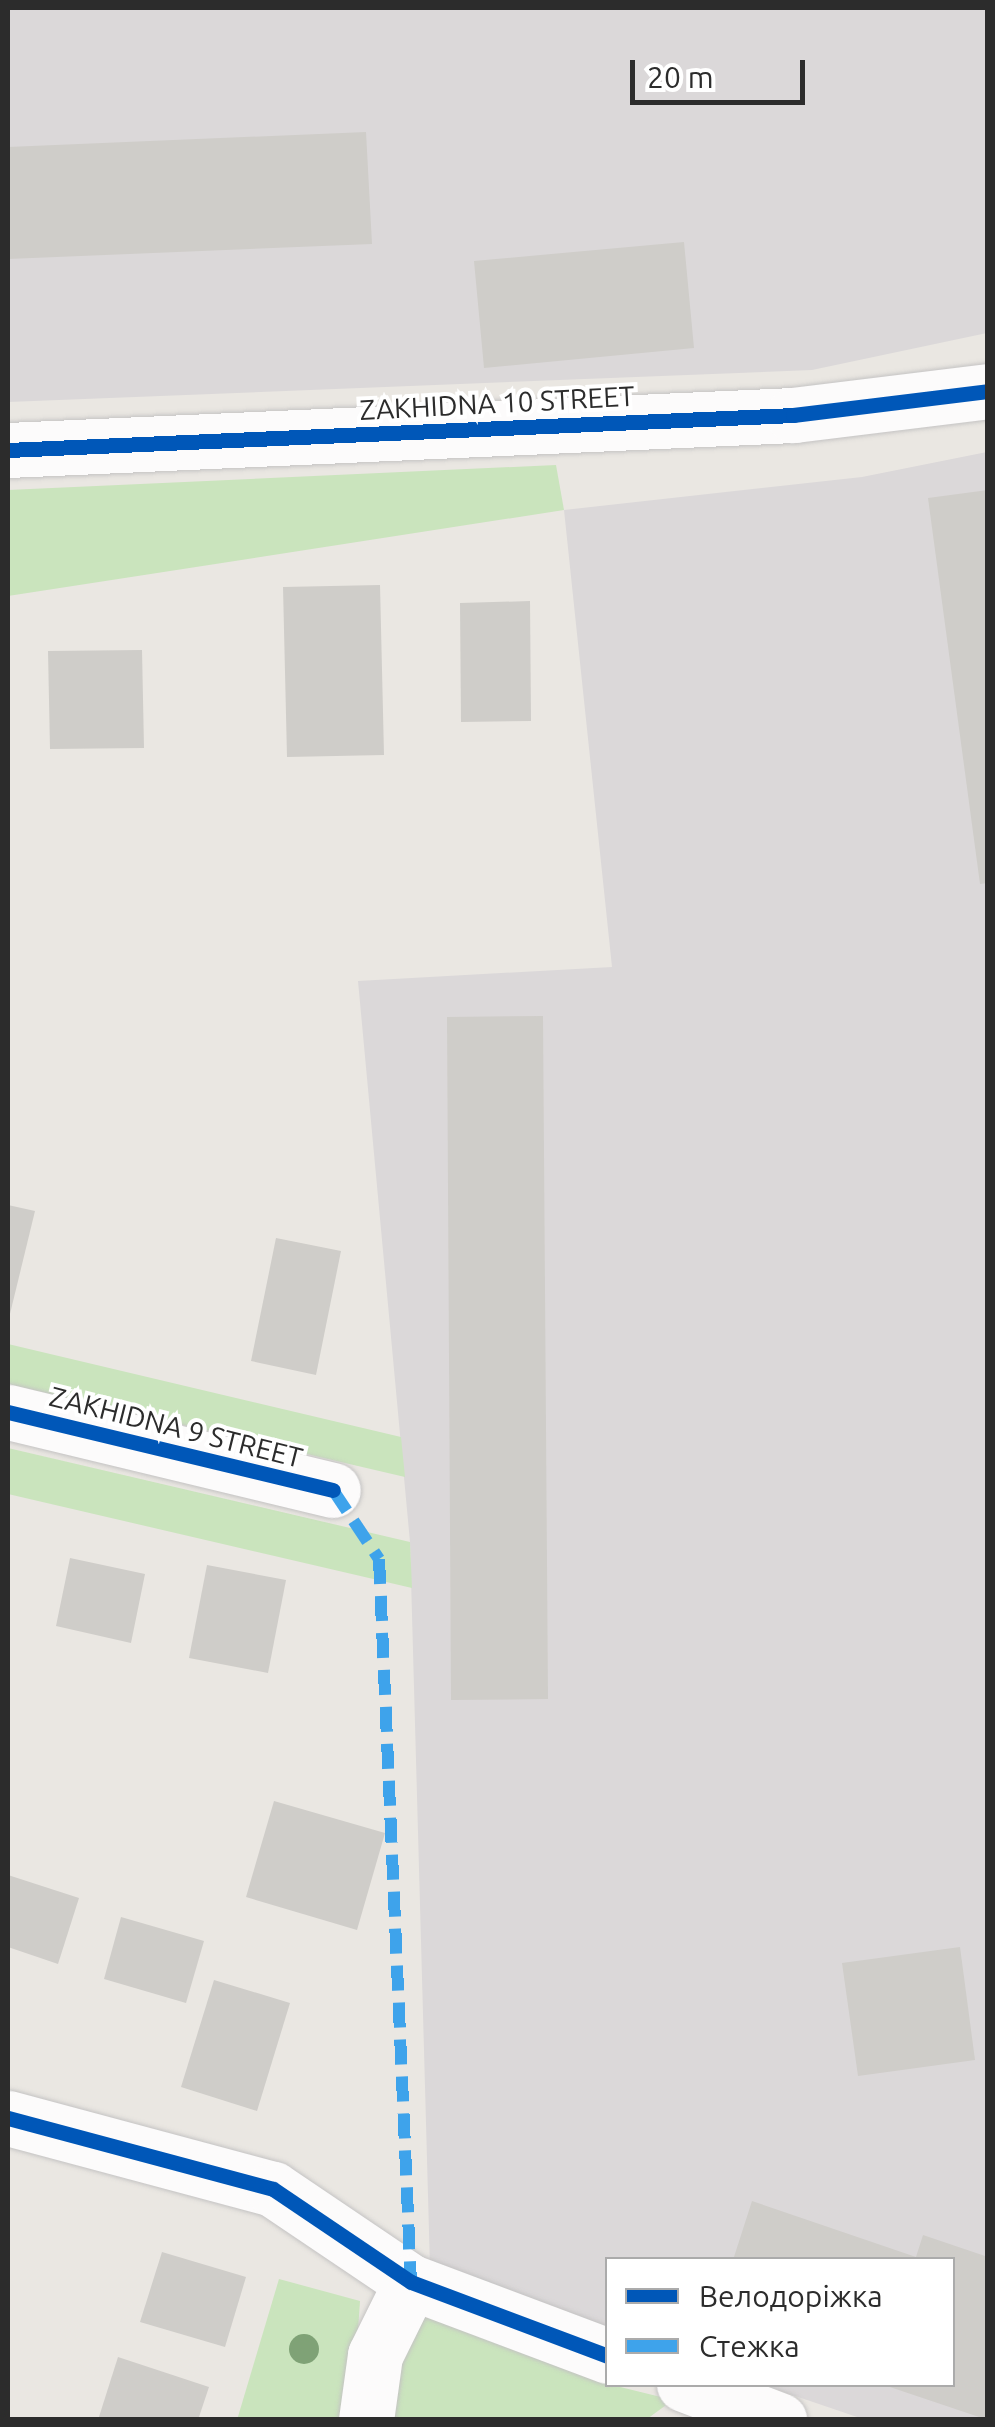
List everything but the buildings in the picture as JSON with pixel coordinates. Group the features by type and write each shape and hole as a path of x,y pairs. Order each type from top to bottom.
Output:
{"street":[{"name":"ZAKHIDNA 10 STREET","path":"8,450 793,415 988,390"},
{"name":"ZAKHIDNA 9 STREET","path":"8,1412 333,1490"},
{"path":"8,2118 272,2188 411,2282 605,2355"},
{"path":"366,2420 374,2355 411,2282"},
{"path":"689,2399 779,2420"}],"shaded area":[{"path":"8,8 987,8 987,333 812,370 8,402"},
{"path":"987,452 987,2419 863,2419 769,2387 955,2387 955,2257 605,2257 605,2329 430,2268 410,1542 358,981 612,967 564,510 862,477"}],"green space":[{"path":"556,465 564,510 8,596 8,490"},
{"path":"8,1344 401,1437 405,1477 8,1384"},
{"path":"8,1448 410,1542 412,1588 8,1494"},
{"path":"279,2279 360,2301 352,2419 237,2420"},
{"path":"415,2312 605,2377 605,2387 673,2400 647,2419 382,2420"}],"marked path":[{"path":"333,1490 379,1559 411,2282"}],"cycle path":[{"path":"8,450 793,415 988,391"},
{"path":"8,1412 333,1490"},
{"path":"8,2118 273,2189 411,2282 605,2355"}]}
